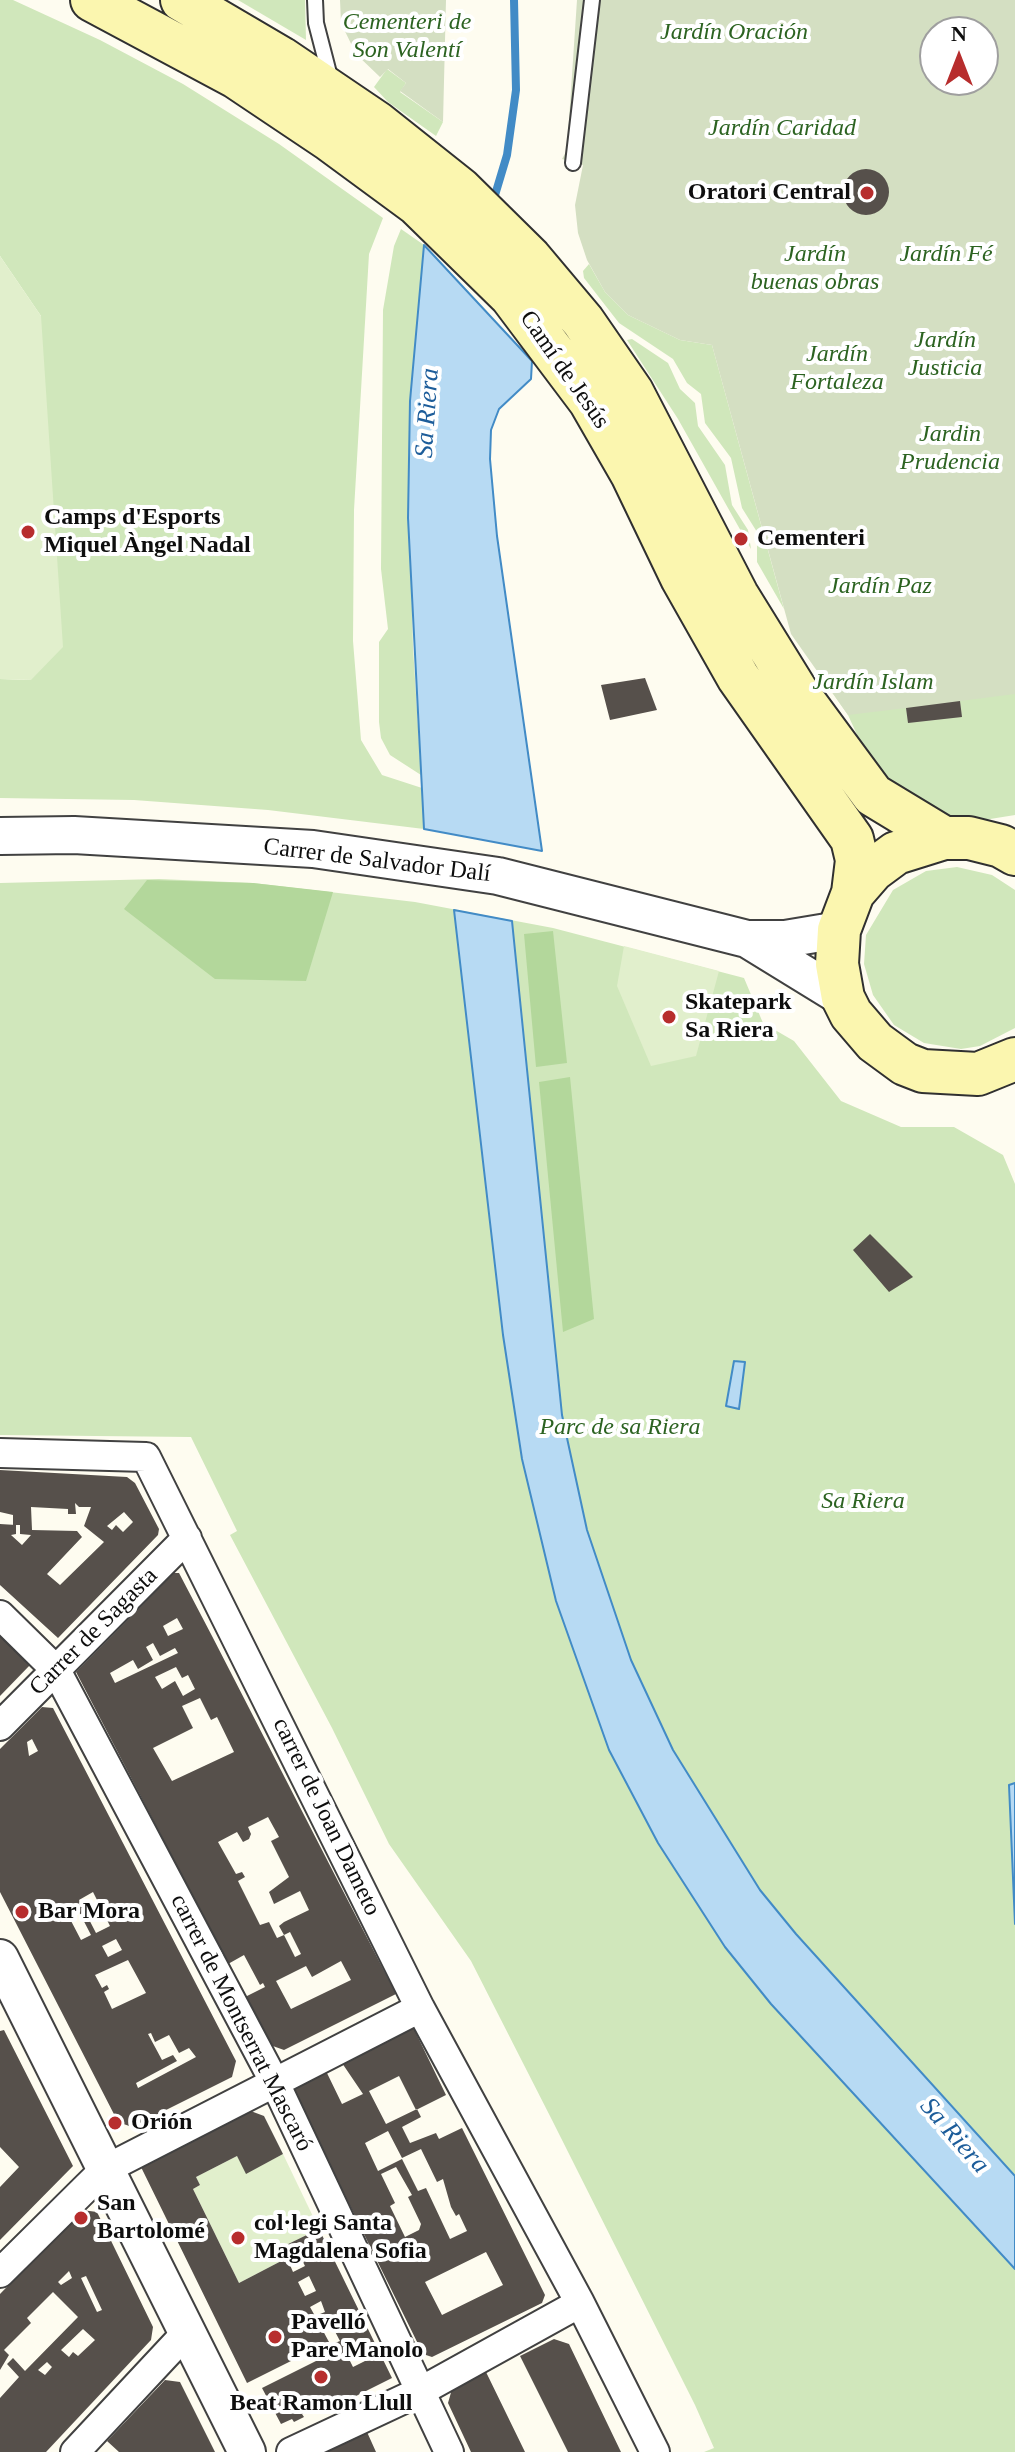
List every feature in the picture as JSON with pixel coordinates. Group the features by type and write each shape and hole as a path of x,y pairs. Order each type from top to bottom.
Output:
{"main road":[{"name":"Camí de Jesús","path":"92,0 236,77 330,140 427,186 530,258 583,321 632,392 737,595 797,692 873,795 944,838"},
{"name":"Camí de Jesús","path":"182,0 281,58 349,103 427,186 478,260 542,333 612,437 682,578 738,677 852,839 857,860 837,964 843,998"},
{"path":"846,912 873,870 896,853 944,838 969,838 1010,846"},
{"path":"843,998 851,1014 875,1042 905,1064 923,1071 960,1075 1008,1069"}],"street":[{"name":"Carrer de Salvador Dalí","path":"0,836 74,835 313,849 498,876 577,893 747,939 785,939 846,912"},
{"name":"Carrer de Salvador Dalí","path":"747,939 843,998"},
{"name":"carrer de Joan Dameto","path":"0,1453 146,1457 420,2008 580,2303 655,2452"},
{"name":"Carrer de Sagasta","path":"0,1726 187,1538"},
{"name":"carrer de Montserrat Mascaró","path":"0,1615 56,1670 275,2083 449,2452"},
{"path":"5,1982 188,2331 247,2452"},
{"path":"0,2273 104,2170 420,2008"},
{"path":"291,2452 421,2391 580,2303"},
{"path":"75,2452 188,2331"}],"lane":[{"path":"315,0 327,72 349,103"},
{"path":"573,163 592,0"}],"green space":[{"path":"0,0 13,0 100,40 183,84 279,144 383,218 369,254 354,510 353,641 361,740 382,775 422,788 424,829 268,810 134,800 0,798 0,679 31,680 41,316 0,256"},
{"path":"238,0 305,0 306,40"},
{"name":"Cementeri de Son Valentí","path":"340,0 446,0 443,122 400,91 406,83 388,69 380,77 356,54 341,23"},
{"path":"577,0 1015,0 1015,694 960,701 962,717 908,723 906,708 848,715 791,634 712,345 680,340 628,315 605,292 587,260 578,233 575,205 583,165 562,159 567,150"},
{"path":"387,69 406,83 400,92 443,122 436,136 388,102 374,87"},
{"path":"401,229 424,245 408,463 413,647 421,775 390,755 381,738 379,722 379,642 388,629 381,569 383,310 394,246"},
{"name":"Camps d'Esports Miquel Àngel Nadal","path":"0,256 41,316 63,647 31,680 0,679"},
{"path":"589,264 605,292 628,315 680,340 712,345 784,609 757,562 757,532 742,508 731,458 705,423 701,394 687,383 673,359 619,323 584,278 583,271"},
{"path":"632,339 668,363 680,389 695,403 698,426 725,465 732,505 748,530 751,549 678,419 627,340"},
{"name":"Jardín Islam","path":"854,655 1015,665 1015,815 984,820 929,814 881,787 848,715 824,681"},
{"path":"957,867 992,875 1015,890 1015,1028 980,1046 961,1049 924,1043 894,1025 873,995 864,964 866,935 893,890 926,871"},
{"name":"Parc de sa Riera","path":"159,879 253,883 415,902 553,928 744,978 763,1023 794,1041 841,1101 901,1127 954,1127 1003,1155 1015,1184 1015,2452 704,2452 714,2448 695,2405 552,2120 471,1961 389,1844 230,1535 237,1531 191,1437 0,1435 0,883"},
{"path":"147,880 253,883 333,892 306,981 215,979 124,909"},
{"path":"553,931 567,1063 536,1067 524,934"},
{"name":"Skatepark Sa Riera","path":"624,946 719,971 696,1056 651,1066 617,986"},
{"path":"570,1077 594,1319 563,1332 539,1082"},
{"path":"283,2154 319,2229 282,2247 287,2258 239,2283 193,2189 200,2185 196,2177 237,2156 247,2173"}],"water":[{"path":"424,245 532,361 531,379 499,409 491,430 490,459 497,536 542,851 424,829 408,518 410,401"},
{"path":"454,910 512,921 562,1415 587,1530 631,1660 673,1750 760,1890 796,1934 1015,2176 1015,2269 771,2004 725,1947 658,1843 609,1750 556,1601 522,1459 503,1335"},
{"path":"734,1361 745,1362 739,1409 726,1406"},
{"path":"1015,1783 1015,1924 1009,1785"}],"building":[{"name":"Oratori Central","path":"866,169 882,176 889,192 882,208 866,215 850,208 843,192 850,176"},
{"path":"645,678 657,710 610,720 601,685"},
{"path":"960,701 962,717 908,723 906,708"},
{"path":"870,1234 913,1277 889,1292 853,1250"},
{"path":"0,1470 127,1477 135,1483 159,1529 158,1535 58,1638 0,1585 0,1524 13,1525 13,1515 0,1512","holes":["75,1503 79,1507 91,1507 84,1526 104,1542 60,1585 47,1574 82,1537 77,1531 32,1530 31,1507 68,1509 68,1514 76,1514","124,1512 133,1522 123,1532 116,1525 112,1530 107,1526","16,1525 20,1525 20,1534 31,1535 22,1545 11,1535 16,1534"]},
{"path":"174,1573 179,1573 396,1994 284,2050 270,2045 245,1997 265,1987 263,1983 260,1985 244,1955 228,1964 76,1672","holes":["177,1618 183,1629 168,1636 163,1626","153,1643 160,1656 175,1648 178,1653 115,1683 110,1673 133,1660 138,1669 153,1660 146,1647","176,1667 182,1678 188,1675 195,1689 183,1696 175,1681 162,1689 155,1677","200,1698 211,1720 217,1717 234,1752 172,1781 153,1748 193,1728 182,1706","268,1817 279,1837 271,1841 289,1877 269,1892 274,1904 300,1891 309,1910 279,1926 284,1935 277,1938 269,1922 260,1925 238,1881 245,1877 242,1872 236,1874 218,1842 237,1832 243,1842 251,1834 248,1827","290,1932 301,1954 295,1957 284,1935","341,1961 351,1980 291,2009 276,1981 306,1966 312,1977"]},
{"path":"0,1636 31,1664 0,1696"},
{"path":"42,1707 53,1708 236,2061 232,2077 132,2127 118,2122 0,1892 0,1749","holes":["32,1739 38,1751 29,1756 27,1742","93,1892 110,1926 96,1933 79,1900","75,1904 91,1935 81,1940 69,1917 76,1913","116,1939 122,1950 108,1957 102,1946","128,1960 146,1993 112,2009 104,1992 109,1989 107,1985 102,1988 95,1975","151,2033 155,2042 169,2035 179,2053 189,2048 196,2057 138,2088 136,2083 177,2061 173,2055 162,2060 148,2034"]},
{"path":"413,2027 446,2095 417,2109 421,2117 402,2127 410,2143 436,2133 439,2139 462,2128 545,2295 542,2303 432,2357 423,2354 292,2088 326,2071 342,2104 363,2094 342,2063","holes":["399,2076 416,2110 386,2124 369,2091","388,2131 402,2158 421,2149 437,2182 443,2179 451,2207 456,2216 459,2214 467,2231 450,2239 426,2188 418,2191 402,2159 378,2171 365,2143","396,2167 412,2195 408,2197 421,2224 419,2230 405,2237 390,2206 395,2203 381,2174","486,2252 503,2285 442,2315 425,2282"]},
{"path":"4,2030 73,2166 0,2240 0,2187 19,2167 0,2147 0,2031"},
{"name":"col·legi Santa Magdalena Sofia","path":"248,2110 264,2116 283,2154 246,2174 237,2156 196,2177 200,2185 193,2189 239,2283 287,2258 293,2272 305,2266 297,2250 285,2256 282,2247 319,2229 392,2378 342,2403 338,2396 334,2398 336,2401 302,2414 304,2417 294,2422 292,2419 281,2424 262,2388 328,2355 325,2347 340,2341 331,2324 322,2329 329,2342 247,2383 140,2165","holes":["309,2276 316,2291 305,2296 298,2282","321,2301 325,2312 315,2316 310,2307","360,2351 365,2361 353,2367 348,2357"]},
{"path":"82,2210 97,2212 153,2327 151,2340 46,2452 0,2452 0,2398 19,2377 7,2364 13,2358 25,2371 78,2317 53,2292 27,2318 31,2323 4,2350 9,2355 0,2370 0,2294","holes":["69,2271 72,2278 61,2285 58,2282","86,2276 102,2310 97,2312 81,2278","83,2329 95,2340 78,2356 73,2352 69,2357 61,2350","47,2362 52,2367 45,2375 38,2370"]},
{"path":"554,2339 569,2344 621,2452 568,2452 520,2356"},
{"path":"486,2372 525,2452 471,2452 448,2403 452,2389"},
{"path":"165,2380 180,2382 215,2452 119,2452 107,2441"},
{"path":"367,2432 376,2452 326,2452 333,2449"}],"waterway":[{"name":"Sa Riera","path":"492,205 507,155 516,90 514,0"}],"place":[{"name":"Oratori Central","path":"867,193"},
{"name":"Camps d'Esports Miquel Àngel Nadal","path":"28,532"},
{"name":"Cementeri","path":"741,539"},
{"name":"Skatepark Sa Riera","path":"669,1017"},
{"name":"Bar Mora","path":"22,1912"},
{"name":"Orión","path":"115,2123"},
{"name":"San Bartolomé","path":"81,2218"},
{"name":"col·legi Santa Magdalena Sofia","path":"238,2238"},
{"name":"Pavelló Pare Manolo","path":"275,2337"},
{"name":"Beat Ramon Llull","path":"321,2377"}],"park label":[{"name":"Jardín Oración","path":"734,33"},
{"name":"Jardín Caridad","path":"782,129"},
{"name":"Jardín Fé","path":"946,255"},
{"name":"Jardín buenas obras","path":"815,269"},
{"name":"Jardín Justicia","path":"945,355"},
{"name":"Jardín Fortaleza","path":"837,369"},
{"name":"Jardin Prudencia","path":"950,449"},
{"name":"Jardín Paz","path":"880,587"}]}
